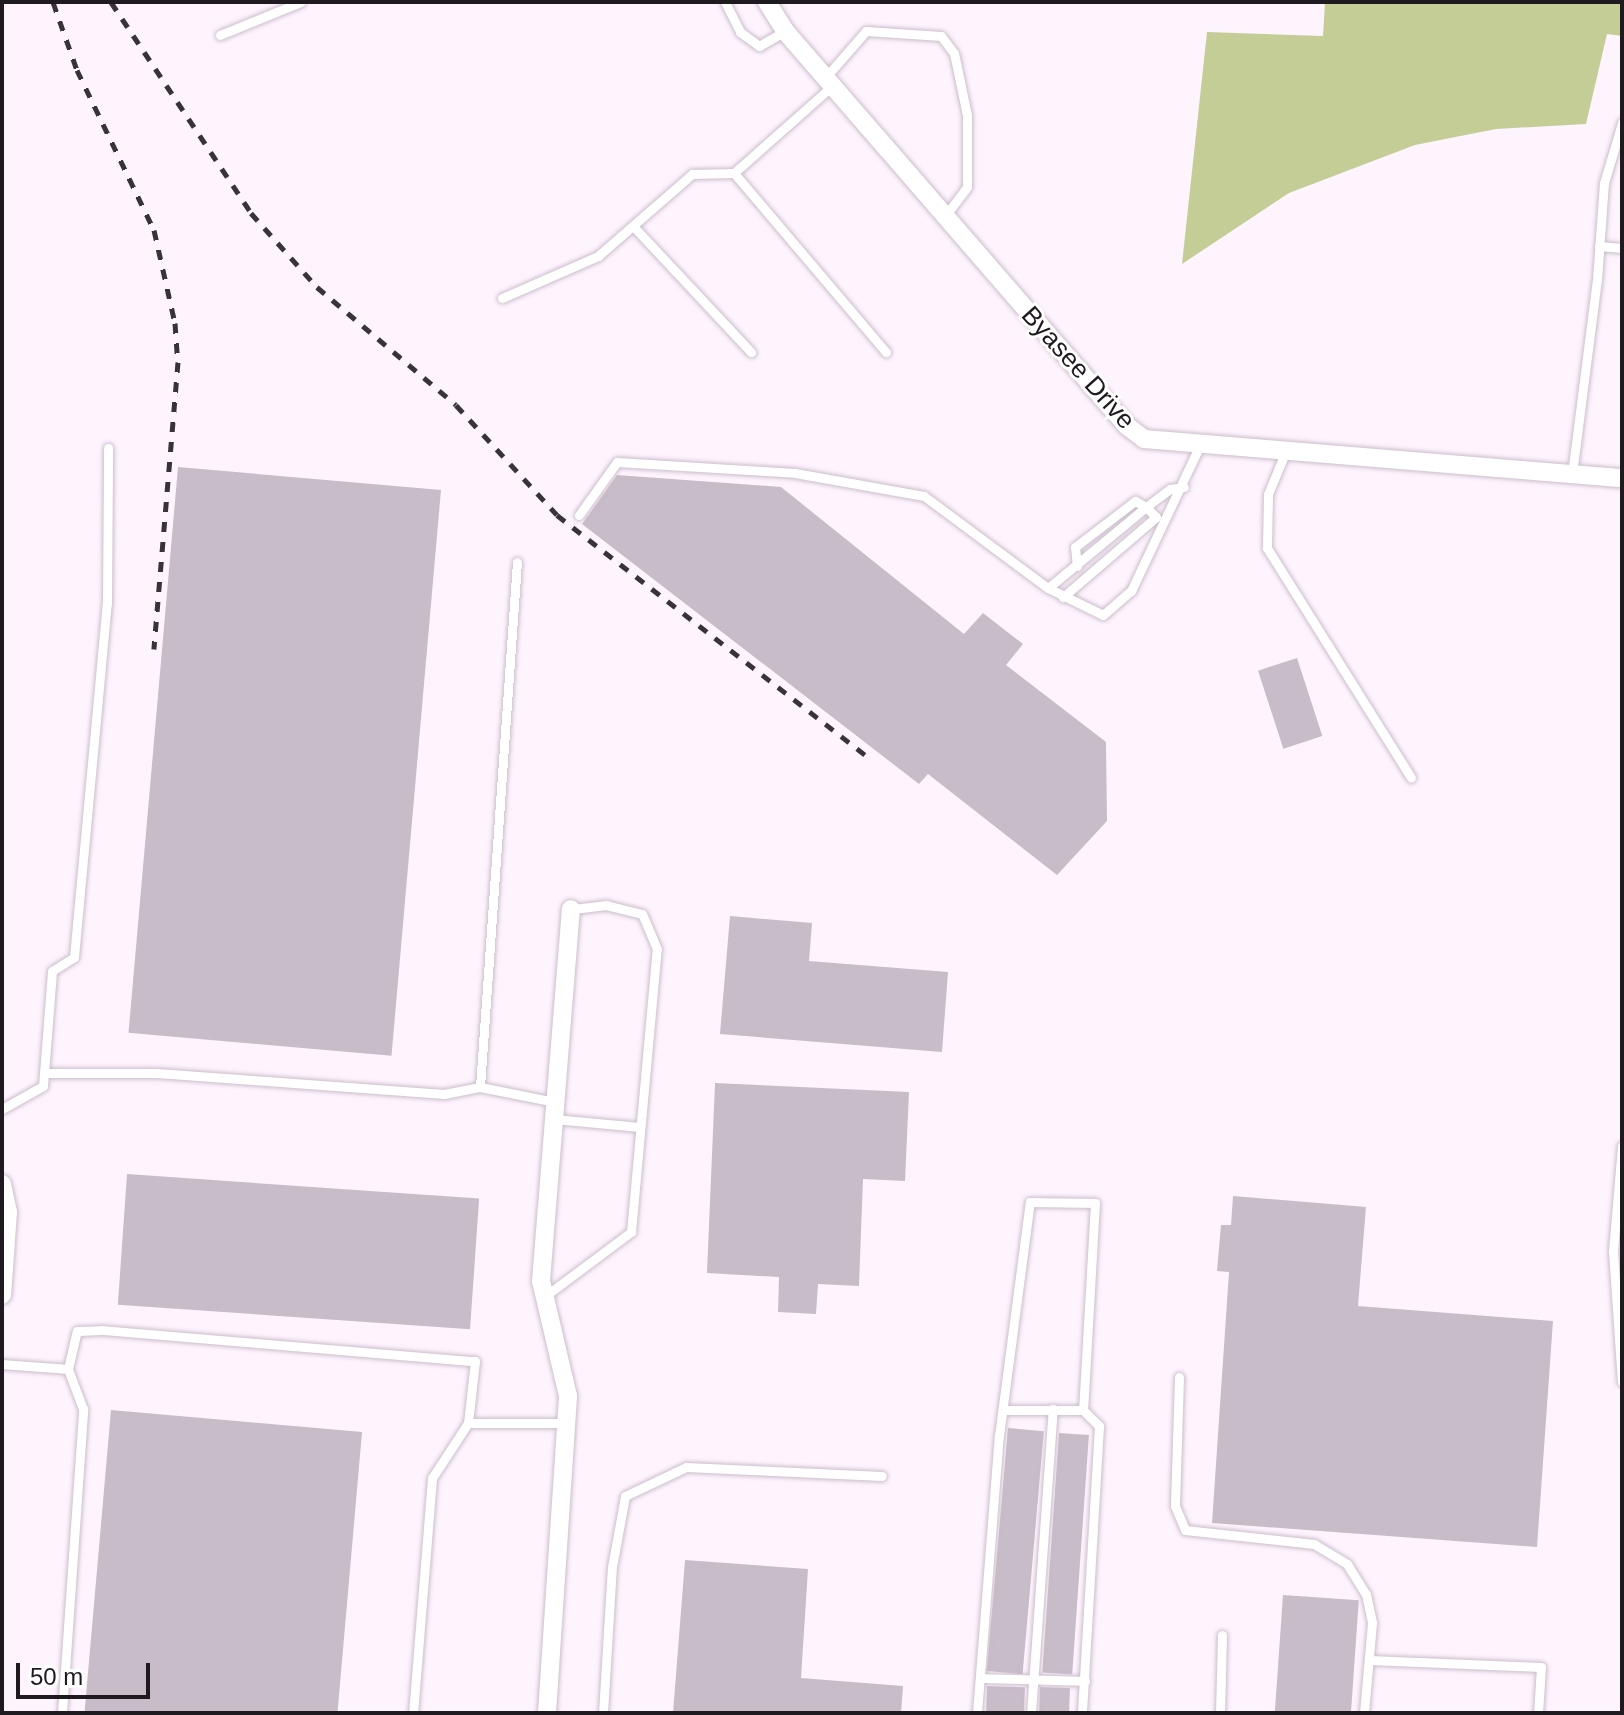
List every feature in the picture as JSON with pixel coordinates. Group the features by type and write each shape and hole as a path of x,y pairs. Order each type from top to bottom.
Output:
{"street":[{"name":"Byasee Drive","path":"767,2 785,31 1127,426 1144,439 1199,447 1622,478"},
{"path":"547,1713 567,1423 565,1372 544,1297 571,909"},
{"path":"2,1184 8,1212 2,1295"}],"lane":[{"path":"220,35 301,2"},
{"path":"725,2 740,32 759,46 785,31"},
{"path":"502,298 598,256 692,174 734,173 829,82 866,31 941,36 954,53 967,115 967,187 945,216"},
{"path":"1572,474 1604,183 1622,123"},
{"path":"734,173 886,352"},
{"path":"633,226 751,352"},
{"path":"1599,246 1622,248"},
{"path":"579,515 617,462 795,473 924,496 1048,588 1103,615 1123,600 1184,487 1199,447"},
{"path":"2,1109 43,1086 52,971 74,957 107,604 108,448"},
{"path":"1285,453 1268,494 1267,548 1411,778"},
{"path":"1048,588 1170,489 1184,487"},
{"path":"1063,597 1156,517 1135,501 1075,547 1077,566"},
{"path":"480,1087 517,562"},
{"path":"544,1297 631,1232 657,949 642,914 606,905 571,909"},
{"path":"44,1073 157,1073 444,1094 480,1087 555,1111 640,1127"},
{"path":"1622,1146 1613,1251 1622,1382"},
{"path":"977,1713 1003,1410 1030,1202 1095,1203 1083,1410"},
{"path":"62,1713 83,1409 68,1369 77,1331 102,1330 475,1361 468,1423 432,1478 413,1713"},
{"path":"2,1364 68,1369"},
{"path":"1179,1377 1175,1506 1185,1530 1314,1544 1347,1564 1366,1594 1372,1623 1364,1713"},
{"path":"1031,1713 1053,1409"},
{"path":"1003,1410 1083,1410 1099,1426 1082,1713"},
{"path":"468,1423 567,1423"},
{"path":"603,1713 612,1567 625,1496 686,1467 882,1476"},
{"path":"1220,1713 1222,1635"},
{"path":"1369,1660 1541,1667 1538,1713"},
{"path":"980,1678 1085,1681"}],"green space":[{"path":"1325,2 1622,2 1622,36 1607,34 1586,124 1496,129 1415,145 1289,193 1182,264 1207,32 1323,36"}],"building":[{"path":"178,467 441,490 391,1056 128,1033"},
{"path":"617,475 781,487 964,634 983,613 1023,644 1006,665 1106,742 1107,821 1057,875 928,774 919,784 582,524"},
{"path":"1297,658 1322,736 1283,749 1258,671"},
{"path":"730,916 812,923 809,961 948,972 942,1052 720,1034"},
{"path":"715,1083 909,1092 905,1181 863,1179 859,1286 818,1284 816,1314 778,1312 779,1277 707,1273"},
{"path":"127,1174 479,1199 470,1329 118,1305"},
{"path":"1233,1196 1366,1207 1358,1306 1553,1321 1537,1547 1212,1523 1229,1272 1217,1271 1221,1225 1231,1225"},
{"path":"111,1410 362,1432 337,1713 85,1713"},
{"path":"1008,1428 1044,1431 1023,1674 987,1671"},
{"path":"1059,1433 1089,1435 1072,1675 1042,1672"},
{"path":"685,1560 808,1569 801,1678 903,1686 901,1713 673,1713"},
{"path":"1283,1595 1359,1600 1351,1713 1275,1713"},
{"path":"987,1686 1025,1687 1024,1713 986,1713"},
{"path":"1040,1687 1070,1688 1069,1713 1039,1713"}],"railway":[{"path":"53,2 77,70 154,230 175,323 178,362 154,649"},
{"path":"111,2 251,213 317,287 456,405 557,515 869,758"}]}
